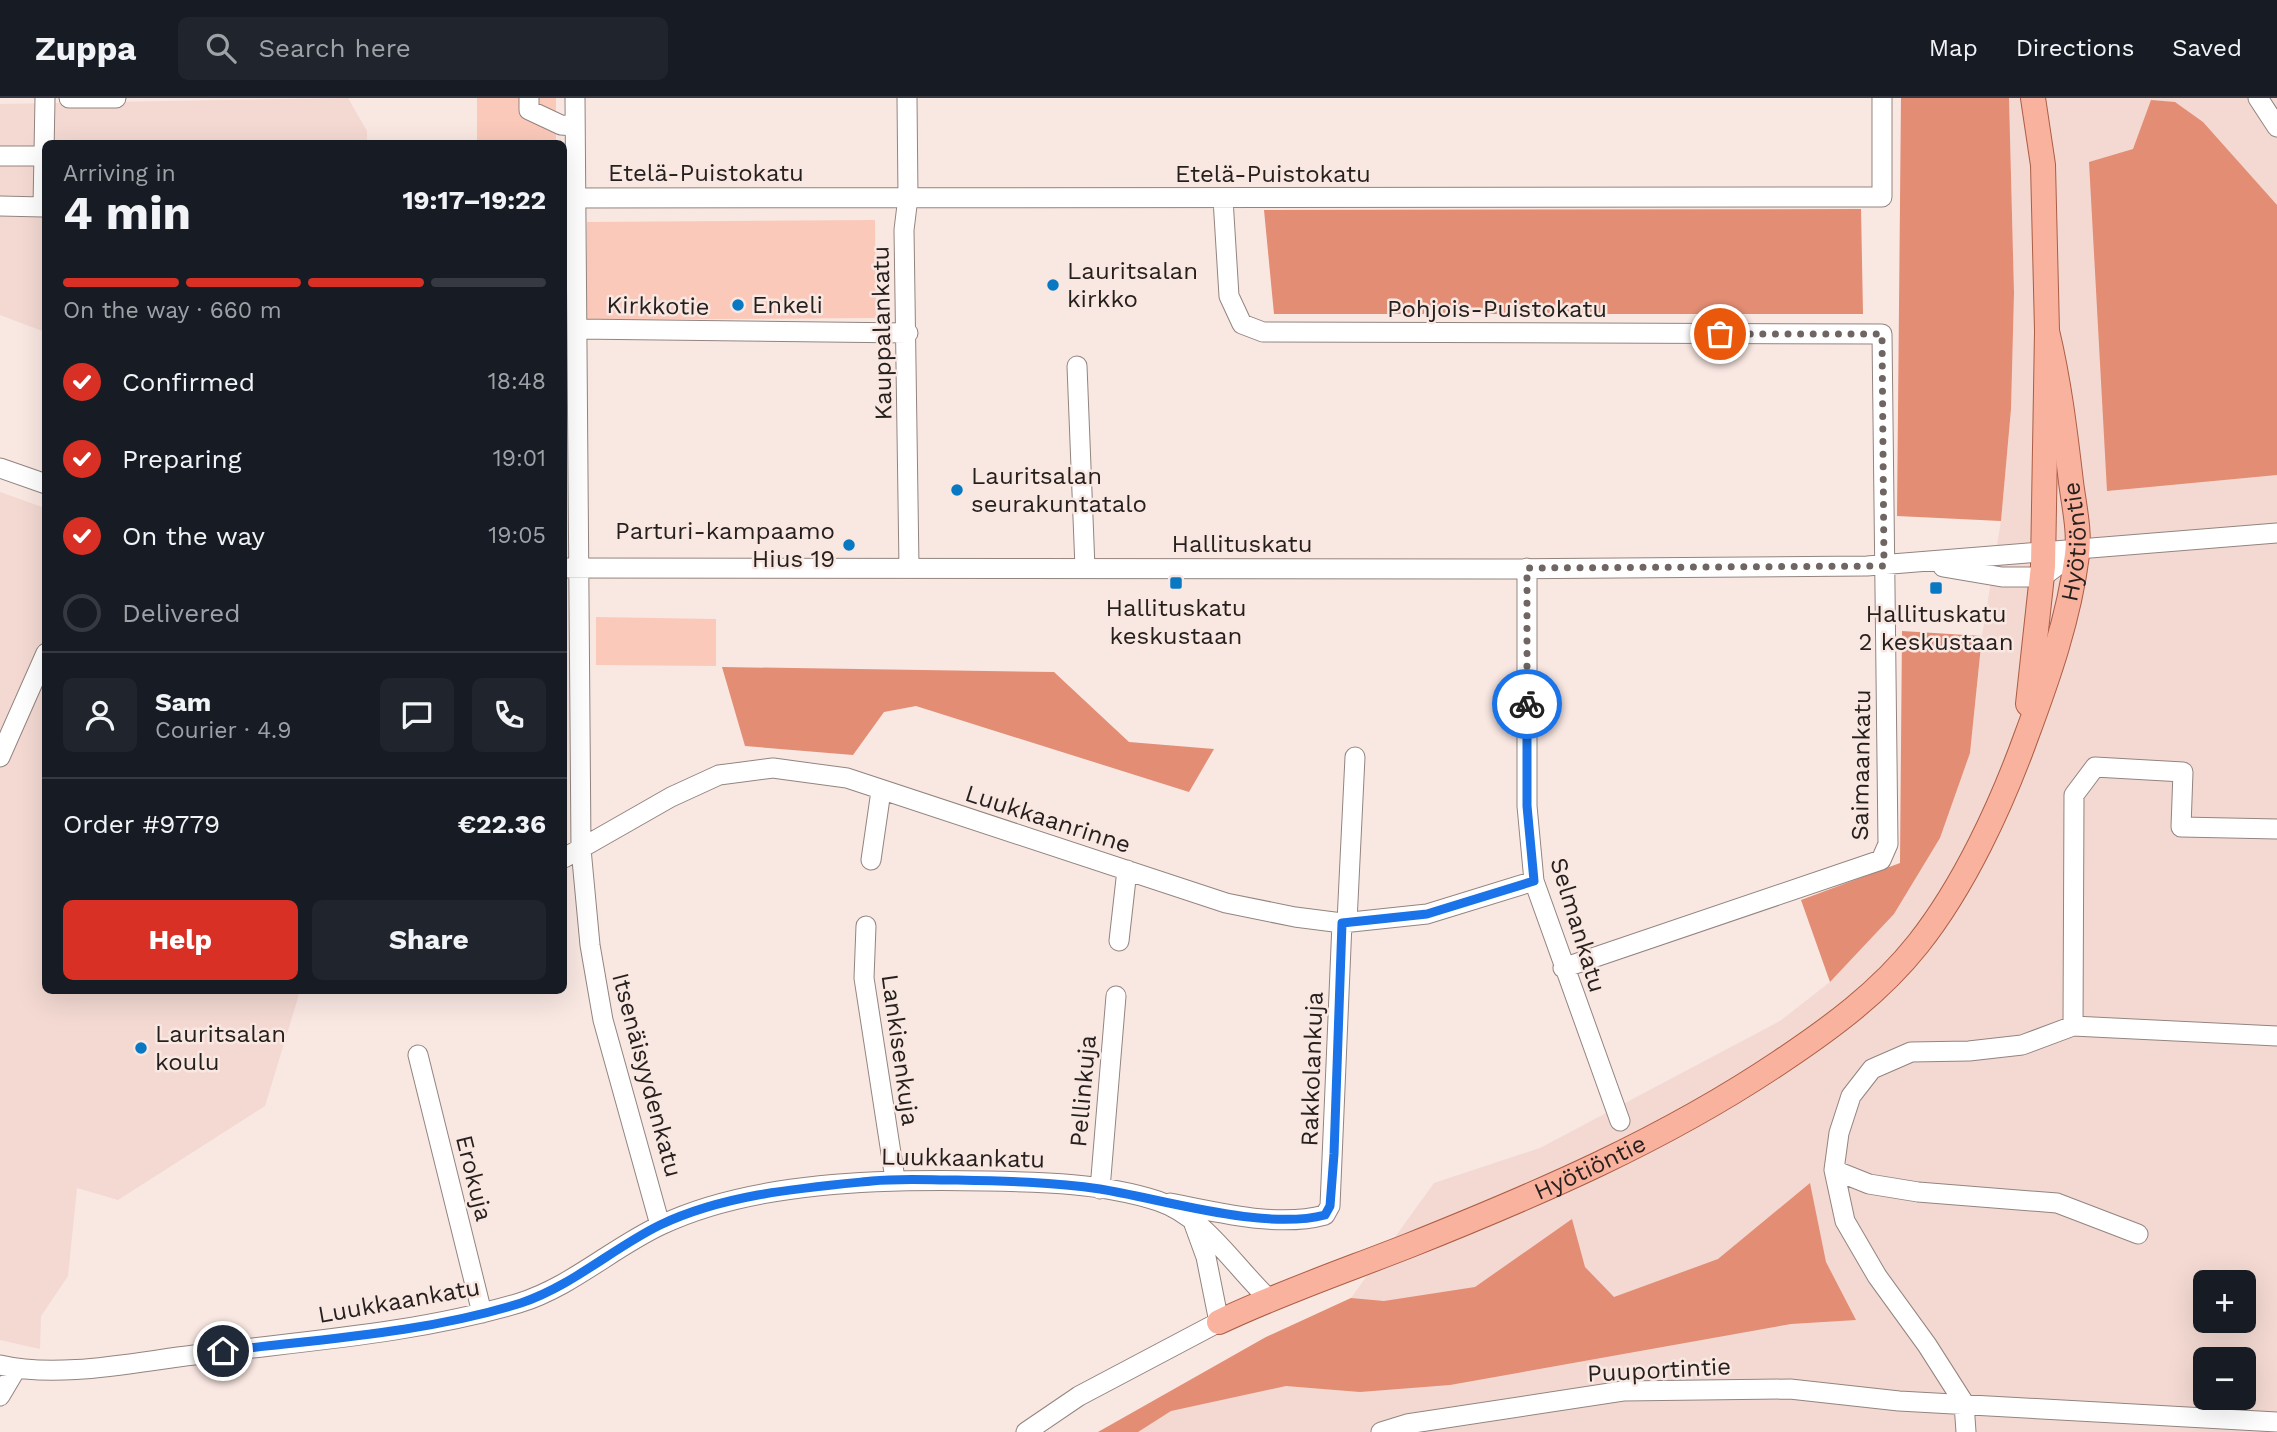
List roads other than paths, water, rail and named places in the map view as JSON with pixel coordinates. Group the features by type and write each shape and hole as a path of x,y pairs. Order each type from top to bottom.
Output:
{"main road":[{"name":"Hyötiöntie","path":"2023,747 2042,578 2047,331 2043,165 2033,98"},
{"name":"Hyötiöntie","path":"2043,165 2051,98"},
{"name":"Hyötiöntie","path":"1219,1322 1268,1298 1416,1243 1608,1162 1710,1106 1834,1026 1873,992 1919,943 1970,863 2000,806 2056,654 2077,551 2060,385 2047,331"}],"street":[{"path":"45,98 45,140"},
{"path":"69,98 116,98"},
{"path":"529,98 530,110 561,125 574,126"},
{"name":"Itsenäisyydenkatu","path":"575,98 569,198 577,329 572,568 572,854 603,1020 660,1225"},
{"name":"Kauppalankatu","path":"907,98 908,197 904,230 908,333 909,567"},
{"name":"Etelä-Puistokatu","path":"569,198 1882,197 1882,98"},
{"path":"2258,98 2277,127"},
{"path":"0,156 42,156"},
{"name":"Pohjois-Puistokatu","path":"1223,199 1230,296 1242,324 1263,332 1882,334"},
{"path":"0,206 42,207"},
{"name":"Kirkkotie","path":"577,329 908,333"},
{"name":"Saimaankatu","path":"1563,968 1881,860 1888,844 1889,717 1884,566 1882,334"},
{"path":"1077,366 1085,568"},
{"path":"0,468 42,483"},
{"path":"2221,536 2277,523"},
{"path":"2221,536 2277,533"},
{"name":"Hallituskatu","path":"572,568 1884,566 2042,550 2077,551 2221,536"},
{"path":"2042,578 2077,551"},
{"name":"Hallituskatu","path":"1921,563 2002,577 2042,578"},
{"name":"Selmankatu","path":"1527,568 1527,806 1534,881 1620,1121"},
{"path":"0,757 42,662"},
{"name":"Rakkolankuja","path":"1160,1201 1281,1219 1308,1219 1325,1215 1330,1206 1355,757"},
{"path":"2073,1026 2074,795 2095,767 2183,772 2182,827 2277,830"},
{"name":"Luukkaanrinne","path":"572,854 671,797 719,775 773,768 847,778 1226,903 1345,923 1427,914 1534,881"},
{"path":"871,860 881,791"},
{"path":"1119,941 1126,870"},
{"name":"Lankisenkuja","path":"866,926 864,978 895,1179"},
{"name":"Pellinkuja","path":"1100,1189 1116,996"},
{"path":"1966,1432 1964,1403 1927,1345 1877,1276 1845,1221 1834,1170 1839,1133 1851,1097 1872,1069 1911,1052 1969,1051 2022,1045 2073,1026 2277,1036"},
{"name":"Erokuja","path":"418,1055 482,1313"},
{"path":"1834,1170 1869,1184 1918,1192 2057,1203 2138,1234"},
{"name":"Luukkaankatu","path":"8,1367 104,1366 417,1328 523,1302 556,1288 660,1225 720,1203 796,1190 895,1179 1039,1182 1100,1189 1160,1201 1194,1223 1221,1247 1268,1298"},
{"path":"1194,1223 1206,1256 1219,1322"},
{"name":"Hyötiöntie","path":"1026,1432 1079,1396 1219,1322"},
{"path":"0,1396 8,1367"},
{"name":"Puuportintie","path":"1381,1432 1407,1424 1623,1391 1790,1390 1899,1401 2277,1422"}],"place":[{"name":"Lauritsalan kirkko","path":"1053,285"},
{"name":"Enkeli","path":"738,305"},
{"name":"Lauritsalan seurakuntatalo","path":"957,490"},
{"name":"Parturi-kampaamo Hius 19","path":"849,545"},
{"name":"Hallituskatu keskustaan","path":"1176,583"},
{"name":"Hallituskatu 2 keskustaan","path":"1936,588"},
{"name":"Lauritsalan koulu","path":"141,1048"}]}
